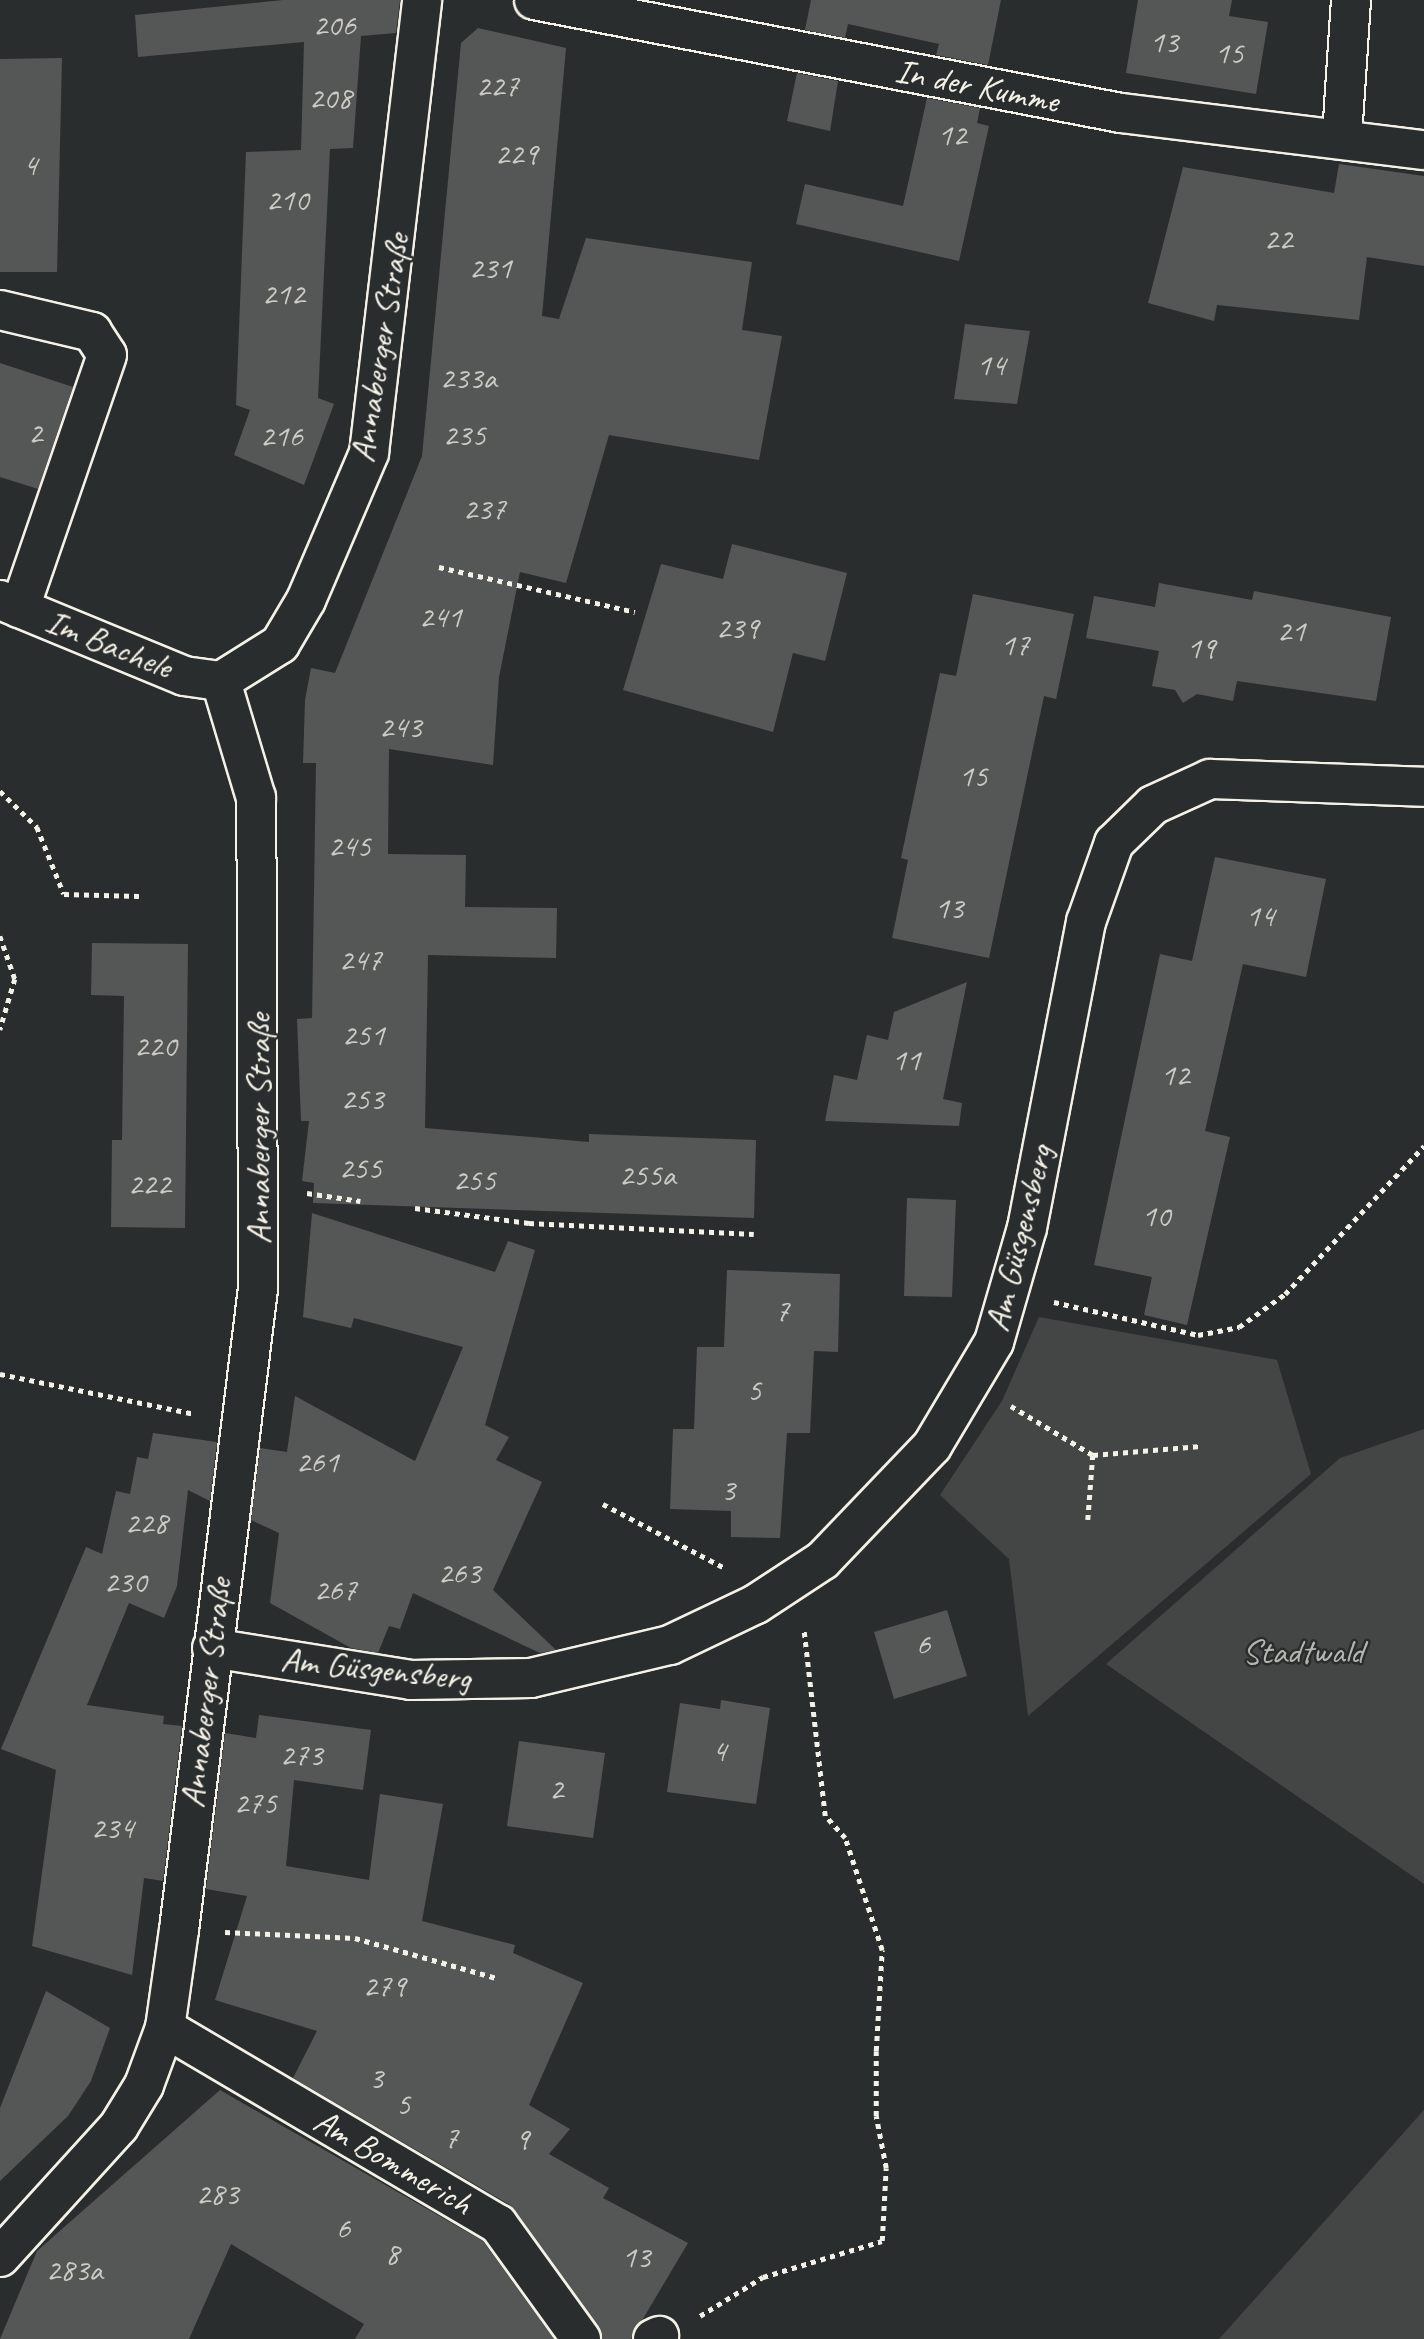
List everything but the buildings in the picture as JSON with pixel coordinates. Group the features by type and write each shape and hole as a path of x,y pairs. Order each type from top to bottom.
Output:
{"street":[{"name":"Annaberger Straße","path":"0,2257 119,2126 165,2028 258,1288 261,1187 256,798 221,681 280,644 306,600 369,453 422,0"},
{"name":"In der Kumme","path":"534,0 1121,113 1342,136 1424,150"},
{"path":"1342,136 1351,0"},
{"path":"0,310 92,332 107,355 10,604"},
{"name":"Im Bachele","path":"10,604 184,676 221,681"},
{"name":"Am Güsgensberg","path":"212,1648 411,1679 531,1678 645,1654 785,1586 877,1511 975,1382 1013,1291 1086,922 1114,843 1153,805 1210,779 1422,786"},
{"name":"Am Bommerich","path":"165,2028 498,2224 581,2339"}],"path":[{"path":"439,566 635,612"},
{"path":"0,791 37,827 64,894 139,896"},
{"path":"0,936 15,979 0,1030"},
{"path":"1013,1291 1216,1336 1262,1315 1423,1148"},
{"path":"261,1187 360,1201"},
{"path":"415,1208 528,1223 754,1234"},
{"path":"0,1374 242,1423"},
{"path":"975,1382 1093,1455 1201,1446"},
{"path":"1088,1520 1093,1455"},
{"path":"603,1504 785,1586 825,1816 845,1838 882,1950 876,2051 876,2116 886,2168 882,2241 763,2277 667,2333"},
{"path":"179,1930 355,1938 496,1978"}],"green space":[{"path":"1039,1317 1277,1360 1311,1474 1028,1716 1009,1559 940,1495 1002,1401"},
{"name":"Stadtwald","path":"1424,1429 1424,1884 1106,1664 1340,1458"},
{"path":"1424,2110 1424,2339 1219,2339"}]}
